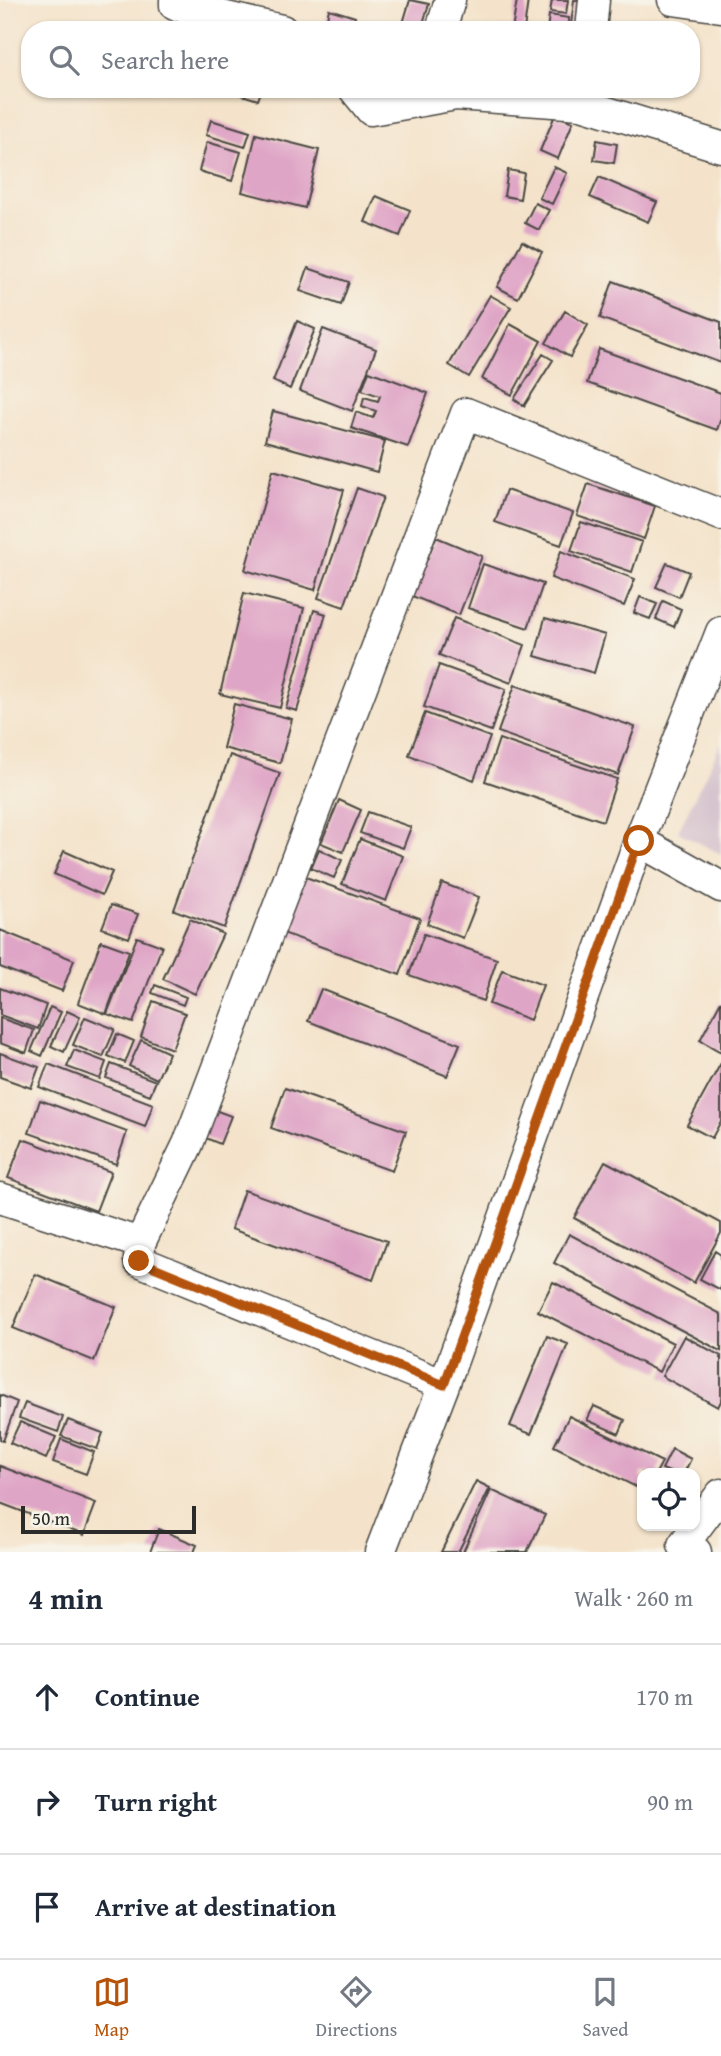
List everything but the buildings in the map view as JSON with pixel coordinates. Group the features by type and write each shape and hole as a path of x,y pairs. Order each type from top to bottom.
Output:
{"street":[{"path":"175,0 175,5 273,18"},
{"path":"444,21 450,0"},
{"path":"592,21 594,0"},
{"path":"673,0 721,8"},
{"path":"361,98 371,110 413,98"},
{"path":"585,98 721,147"},
{"path":"444,1385 139,1261 140,1243 188,1144 466,413 721,515"},
{"path":"380,1552 444,1385 639,841 721,632"},
{"path":"639,841 721,887"},
{"path":"0,1198 140,1243"},
{"path":"696,1552 683,1545 721,1494"}],"shaded area":[{"path":"721,743 721,854 678,832"}],"route":[{"path":"139,1261 444,1385 639,841"}]}
